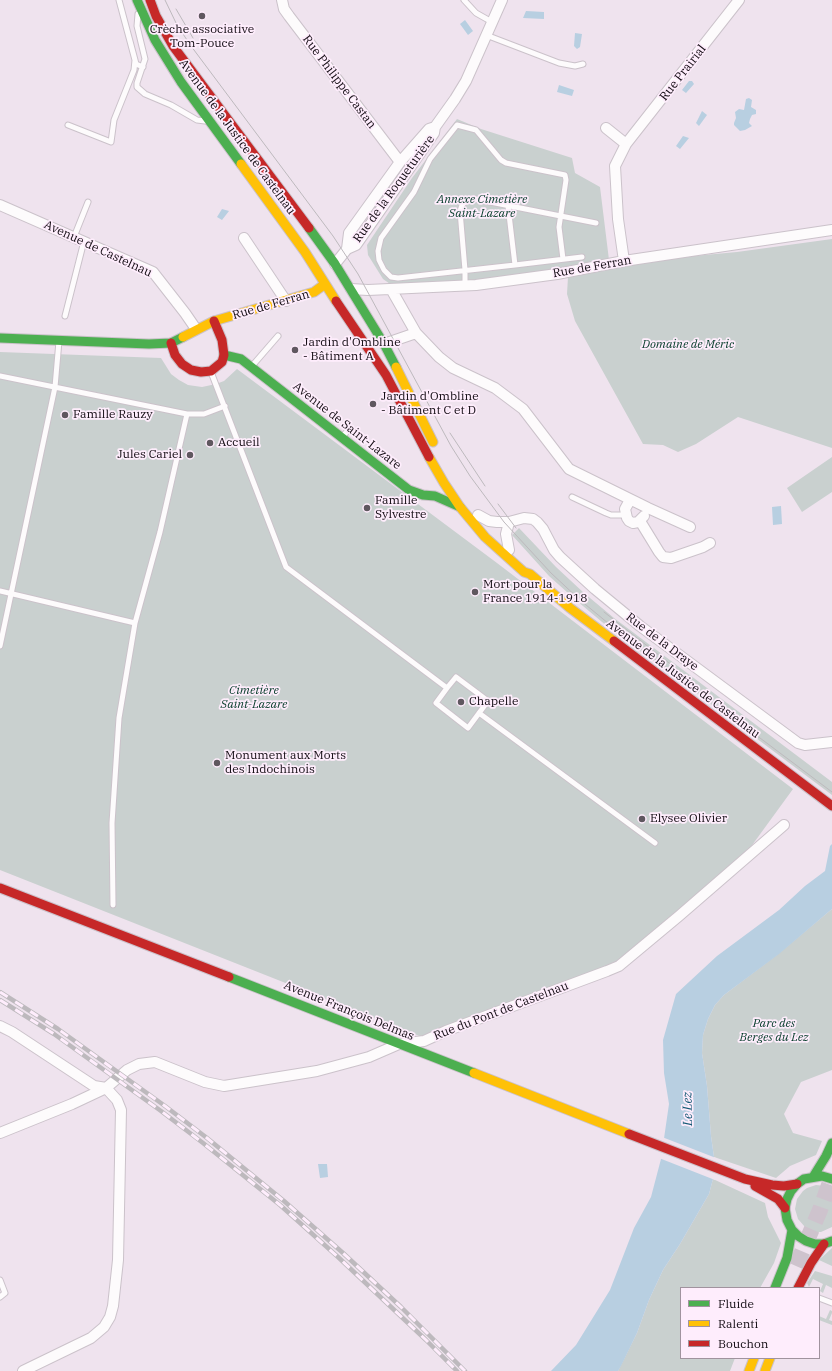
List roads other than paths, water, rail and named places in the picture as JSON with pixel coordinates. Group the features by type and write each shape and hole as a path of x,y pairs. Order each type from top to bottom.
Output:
{"main road":[{"name":"Avenue de la Justice de Castelnau","path":"150,0 156,16 173,46 330,274 444,483 460,507 485,537 524,572 530,574 570,608 832,806"},
{"name":"Avenue de la Justice de Castelnau","path":"138,2 145,21 181,82 305,252 330,274 351,289 384,344 438,452"},
{"path":"330,274 351,289"},
{"name":"Rue de Ferran","path":"214,321 314,292 330,274"},
{"path":"0,338 150,344 171,343 214,321 222,340 224,355 222,362 211,371 201,372 191,370 182,364 175,355 171,343"},
{"name":"Avenue de Saint-Lazare","path":"224,355 241,359 252,367 408,490 423,495 435,496 460,507"},
{"name":"Avenue de la Justice de Castelnau","path":"476,513 489,532 528,568 530,574"},
{"name":"Avenue François Delmas","path":"0,888 745,1179"},
{"path":"812,1177 831,1145"},
{"path":"828,1243 815,1244 798,1236 792,1230 787,1220 786,1208 787,1199 791,1191 804,1179 822,1176 832,1178"},
{"path":"745,1179 772,1185 784,1186 797,1184"},
{"path":"745,1179 778,1199 786,1208"},
{"path":"775,1287 787,1258 792,1230"},
{"path":"799,1287 811,1262 828,1243"},
{"path":"741,1371 746,1359"},
{"path":"749,1371 754,1359"},
{"path":"756,1371 761,1359"},
{"path":"765,1371 770,1359"}],"street":[{"name":"Rue Philippe Castan","path":"282,0 284,9 289,16 400,162"},
{"name":"Rue de la Roqueturière","path":"347,249 356,245 434,133 436,127 466,81 502,0"},
{"name":"Rue Prairial","path":"624,261 618,219 615,166 626,144 739,0"},
{"name":"Rue de la Roqueturière","path":"330,274 347,249 349,233 400,162 429,129 436,127"},
{"path":"606,128 626,144"},
{"name":"Avenue de Castelnau","path":"0,205 153,272 181,307 196,329"},
{"name":"Rue de Ferran","path":"351,289 368,290 465,285 557,274 624,261 832,230"},
{"path":"244,238 286,300"},
{"path":"391,289 416,333 439,357 454,368 495,388 523,408 569,469 630,500 690,527"},
{"path":"384,344 416,333"},
{"path":"630,500 625,509 625,515 629,522 633,523 640,521 648,508"},
{"name":"Rue de la Draye","path":"476,513 489,521 509,522 524,518 533,519 543,529 554,550 560,557 621,612 798,743 805,745 832,742"},
{"path":"640,521 658,552 663,557 671,558 703,547 710,543"},
{"path":"509,522 506,534 509,550"},
{"name":"Rue du Pont de Castelnau","path":"106,1088 127,1070 139,1064 155,1062 205,1082 224,1086 318,1071 369,1057 399,1044 424,1041 446,1031 593,977 619,966 784,825"},
{"path":"0,1026 12,1032 94,1086 106,1088 117,1100 121,1110 118,1260 111,1311 104,1327 91,1338 23,1371"},
{"path":"0,1133 72,1104 106,1088"}],"lane":[{"path":"119,0 136,64 143,67"},
{"path":"464,0 476,13 492,22"},
{"path":"138,2 137,26 145,59 137,87 145,94 171,105 197,120 210,122"},
{"path":"486,35 559,63 575,66 583,64"},
{"path":"68,125 111,142 114,120 134,70 135,60"},
{"path":"563,259 559,226 566,180 565,175 506,163 501,160 476,130 457,125 454,126 430,159 414,192 381,238 378,251 379,260 384,270 391,277 398,278 582,257"},
{"path":"465,285 466,270 460,211 462,205 467,200 475,199 596,223"},
{"path":"74,237 88,202"},
{"path":"508,206 515,265"},
{"path":"65,316 84,241"},
{"path":"252,367 278,336"},
{"path":"0,646 55,387 59,341"},
{"path":"211,371 286,567 447,688"},
{"path":"0,376 187,414 204,414 225,406"},
{"path":"113,905 112,823 119,718 135,623 160,532 187,414"},
{"path":"342,437 350,428"},
{"path":"572,497 606,513 625,515"},
{"path":"0,591 135,623"},
{"path":"456,677 488,701 468,728 436,704 447,688 456,677"},
{"path":"479,713 655,843"},
{"path":"0,1280 5,1293 0,1298"},
{"path":"820,1298 832,1303"}],"water":[{"path":"526,11 544,12 544,19 523,18"},
{"path":"465,20 473,31 468,35 460,24"},
{"path":"575,33 582,34 580,47 577,49 574,46"},
{"path":"689,81 692,81 694,84 686,93 682,90"},
{"path":"559,85 574,90 572,96 557,92"},
{"path":"749,98 752,100 751,107 756,110 756,114 752,115 750,119 749,123 752,126 740,131 734,125 736,118 735,112 739,109 744,110 746,99"},
{"path":"702,111 707,115 699,126 696,123"},
{"path":"683,136 689,138 680,149 676,146"},
{"path":"222,209 229,211 222,220 217,217"},
{"path":"781,506 782,524 773,525 772,507"},
{"name":"Le Lez","path":"832,844 832,909 779,954 724,995 715,1005 708,1019 703,1035 702,1053 714,1157 713,1179 709,1194 663,1270 649,1300 637,1333 621,1366 618,1371 551,1371 576,1345 610,1290 634,1228 651,1197 661,1159 669,1104 664,1073 663,1040 676,994 717,956 779,910 805,886 825,871 830,846"},
{"path":"318,1164 327,1164 328,1177 320,1178"}],"tunnel":[{"path":"796,1266 820,1210 832,1177"}],"tram line":[{"path":"165,0 177,25 191,46 333,236 358,274 451,446 470,476 504,522 551,573 580,600 620,633 832,792"},
{"path":"176,9 193,38"},
{"path":"450,433 485,486"},
{"path":"498,504 516,528"},
{"path":"604,612 678,670"}],"railway":[{"path":"0,992 58,1029 207,1138 284,1201 343,1253 401,1307 465,1371"},
{"path":"0,1000 54,1034 161,1111 280,1205 338,1257 457,1371"}],"place":[{"name":"Crèche associative Tom-Pouce","path":"202,16"},
{"name":"Jardin d'Ombline - Bâtiment A","path":"295,350"},
{"name":"Jardin d'Ombline - Bâtiment C et D","path":"373,404"},
{"name":"Famille Rauzy","path":"65,415"},
{"name":"Accueil","path":"210,443"},
{"name":"Jules Cariel","path":"190,455"},
{"name":"Famille Sylvestre","path":"367,508"},
{"name":"Mort pour la France 1914-1918","path":"475,592"},
{"name":"Chapelle","path":"461,702"},
{"name":"Monument aux Morts des Indochinois","path":"217,763"},
{"name":"Elysee Olivier","path":"642,819"}],"park label":[{"name":"Annexe Cimetière Saint-Lazare","path":"482,207"},
{"name":"Domaine de Méric","path":"688,345"},
{"name":"Cimetière Saint-Lazare","path":"254,698"},
{"name":"Parc des Berges du Lez","path":"774,1031"}]}
